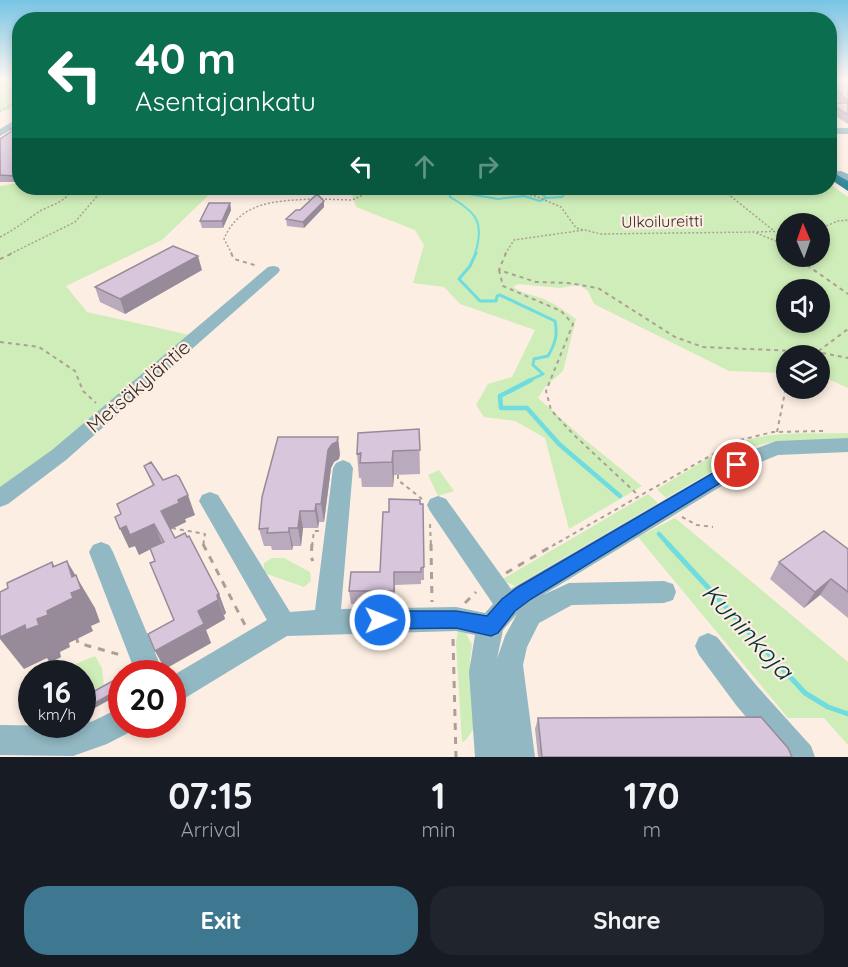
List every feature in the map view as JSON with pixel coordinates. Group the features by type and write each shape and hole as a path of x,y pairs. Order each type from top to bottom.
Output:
{"street":[{"name":"Metsäkyläntie","path":"0,498 59,455 273,270"},
{"path":"490,757 483,662 491,626 508,605 554,575 754,457 776,448 848,445"},
{"path":"327,621 343,468"},
{"path":"210,501 283,624"},
{"path":"434,505 508,605"},
{"path":"101,552 144,660"},
{"path":"520,757 509,665 514,645 530,615 569,594 663,592"},
{"path":"186,683 283,624 327,621 456,620 491,626"},
{"path":"708,646 746,695 800,757"},
{"path":"485,696 513,696"},
{"path":"0,740 73,741 108,728"}],"path":[{"path":"0,237 69,195"},
{"path":"0,259 75,222 98,195"},
{"path":"273,270 234,259 224,239 236,217 251,209 291,201 352,200 361,195"},
{"path":"531,195 561,207 576,228 584,230"},
{"path":"729,195 774,231"},
{"path":"830,224 848,220"},
{"path":"584,230 514,240 508,247 499,270 503,286 561,312 573,324 546,391 551,410 574,435 638,495"},
{"name":"Ulkoilureitti","path":"584,230 601,234 754,232 776,242"},
{"path":"754,232 774,231"},
{"path":"810,267 848,294"},
{"path":"499,270 536,282 568,283 598,288 675,337 703,346 776,350"},
{"path":"826,345 848,329"},
{"path":"0,342 39,347 75,371 83,391 107,413"},
{"path":"830,355 848,358"},
{"path":"777,432 784,399"},
{"path":"398,475 398,480 434,505 432,608"},
{"path":"678,514 697,525 713,527"},
{"path":"171,525 172,530 206,534 202,543 248,631"},
{"path":"75,634 78,643 122,656"}],"green space":[{"path":"12,184 12,195 209,195 162,240 66,286 87,312 190,335 58,449 0,492 0,186"},
{"path":"837,189 848,197 848,388 830,380 830,345 776,345 776,373 729,371 594,304 588,291 579,285 560,288 518,284 513,287 550,302 576,319 563,371 545,387 538,398 642,486 569,529 545,438 515,421 484,417 476,405 488,384 512,377 535,330 460,304 444,287 413,283 424,245 415,230 356,207 352,195 837,195"},
{"path":"848,433 848,439 776,441 756,446 666,498 657,489 715,455 751,439 787,434"},
{"path":"439,470 454,491 438,496 428,475"},
{"path":"648,494 658,503 515,586 501,580"},
{"path":"675,518 848,662 848,745 824,718 788,718 638,537"},
{"path":"272,558 284,558 310,572 311,581 304,587 264,573 264,563"},
{"path":"458,631 466,633 472,645 470,660 474,728 462,742 456,642"},
{"path":"95,656 102,668 104,687 96,691 96,660 85,660"}],"building":[{"path":"12,131 12,176 0,175 0,139"},
{"path":"316,195 324,201 303,222 286,219 296,210 300,210"},
{"path":"209,203 230,203 222,221 200,221"},
{"path":"173,246 198,256 120,299 95,287"},
{"path":"419,429 420,450 393,451 392,462 360,463 361,453 357,454 358,433"},
{"path":"278,437 338,437 337,442 332,444 328,450 321,504 316,504 315,511 300,511 298,528 289,528 289,532 267,533 268,528 259,529 262,497"},
{"path":"151,462 163,480 176,475 179,477 188,495 178,500 179,503 161,511 175,538 185,533 187,537 189,536 219,594 217,595 218,600 198,611 204,624 155,651 148,634 174,620 150,563 155,561 150,548 164,542 154,524 130,535 126,526 120,529 115,517 121,514 117,504 154,485 144,466"},
{"path":"389,499 420,500 420,504 423,504 424,567 421,568 421,572 394,572 394,591 349,591 351,572 380,572 383,512 389,512"},
{"path":"824,531 848,549 848,592 831,579 815,592 779,562"},
{"path":"67,561 72,577 76,575 81,589 71,593 73,598 47,611 48,615 37,619 39,625 26,630 25,625 0,637 0,592 8,588 7,583 52,562 53,567"},
{"path":"108,684 108,696 96,702 96,690"},
{"path":"761,717 788,748 792,757 542,757 538,718"}],"waterway":[{"name":"Kuninkoja","path":"450,195 476,219 479,234 475,254"},
{"name":"Kuninkoja","path":"474,195 498,199 524,196 540,201 546,198"},
{"name":"Kuninkoja","path":"543,195 546,198"},
{"path":"546,198 564,195"},
{"name":"Kuninkoja","path":"476,253 470,266 459,279 480,301 496,301 497,296 500,295 555,321 556,335 548,356 534,359 533,365 543,374 528,381"},
{"name":"Kuninkoja","path":"531,380 500,396 501,408 527,408 559,444 620,496"},
{"name":"Kuninkoja","path":"659,534 670,546"},
{"name":"Kuninkoja","path":"668,544 805,693 828,707 848,714"}],"route":[{"path":"380,620 456,620 491,626 508,605 525,593 737,465"}]}
